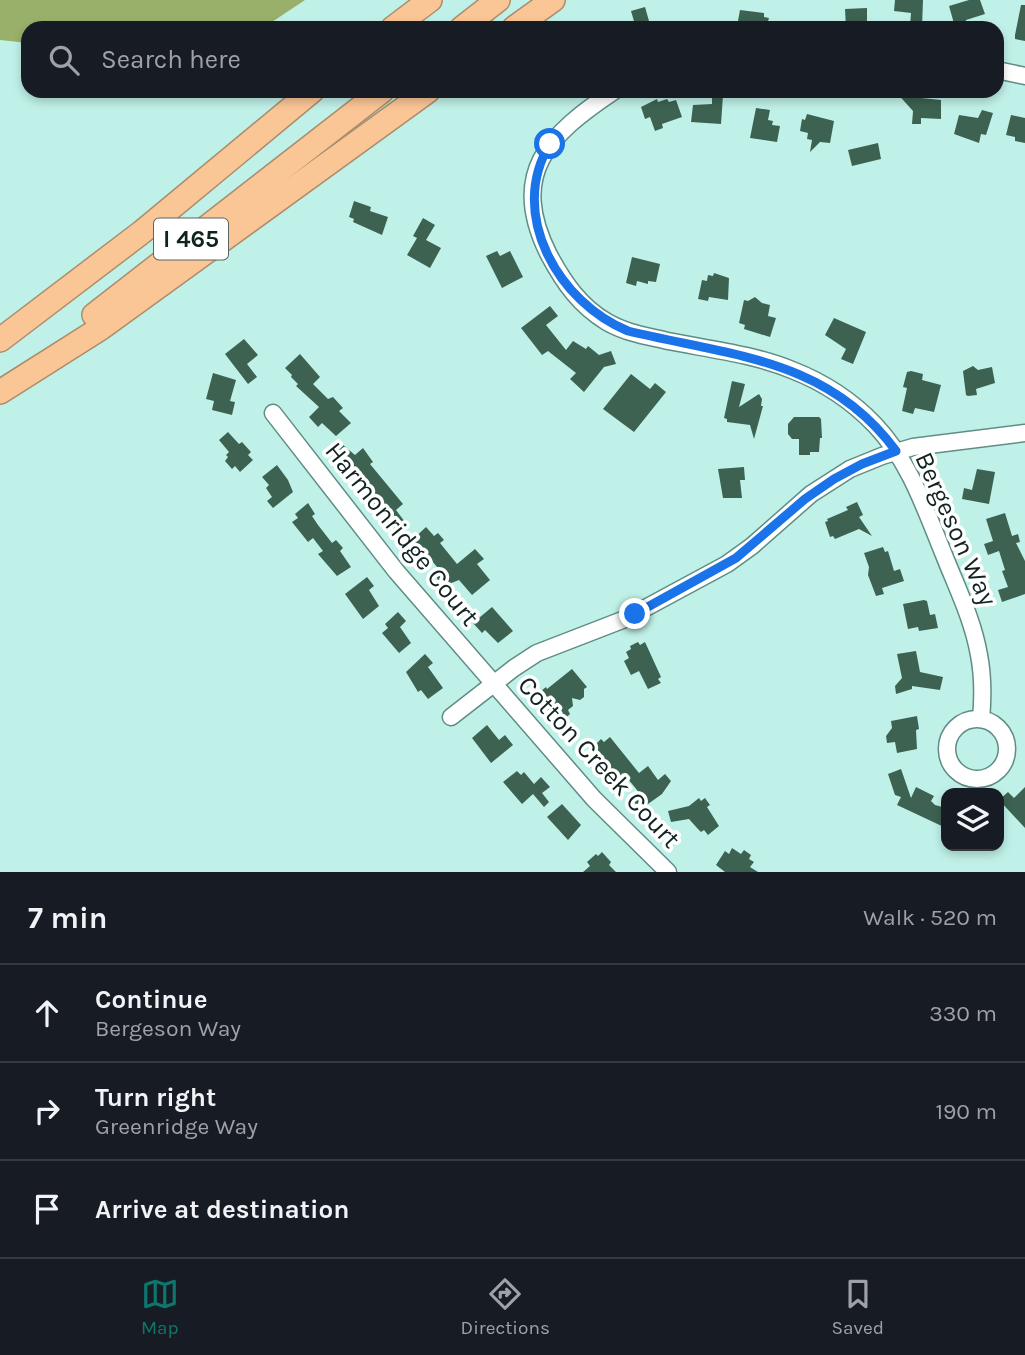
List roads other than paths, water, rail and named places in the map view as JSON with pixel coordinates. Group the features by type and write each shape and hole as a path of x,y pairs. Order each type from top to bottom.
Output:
{"highway":[{"path":"394,21 419,0"},
{"path":"402,21 429,0"},
{"path":"471,21 498,0"},
{"path":"524,21 553,0"},
{"name":"I 465","path":"0,340 142,232 304,98"},
{"name":"I 465","path":"0,390 373,98"},
{"path":"0,390 101,328 418,98"}],"street":[{"path":"1004,72 1025,76"},
{"name":"Bergeson Way","path":"604,98 565,127 542,157 535,177 533,201 540,236 560,276 579,301 608,323 628,331 774,364 813,379 857,409 875,425 896,451 917,488 969,616 981,673 981,719"},
{"name":"Harmonridge Court","path":"273,413 396,571 494,684"},
{"path":"451,717 537,653 625,619 727,564 822,486 850,469 896,451 931,443 1025,433"},
{"name":"Cotton Creek Court","path":"494,684 600,806 668,872"}]}
